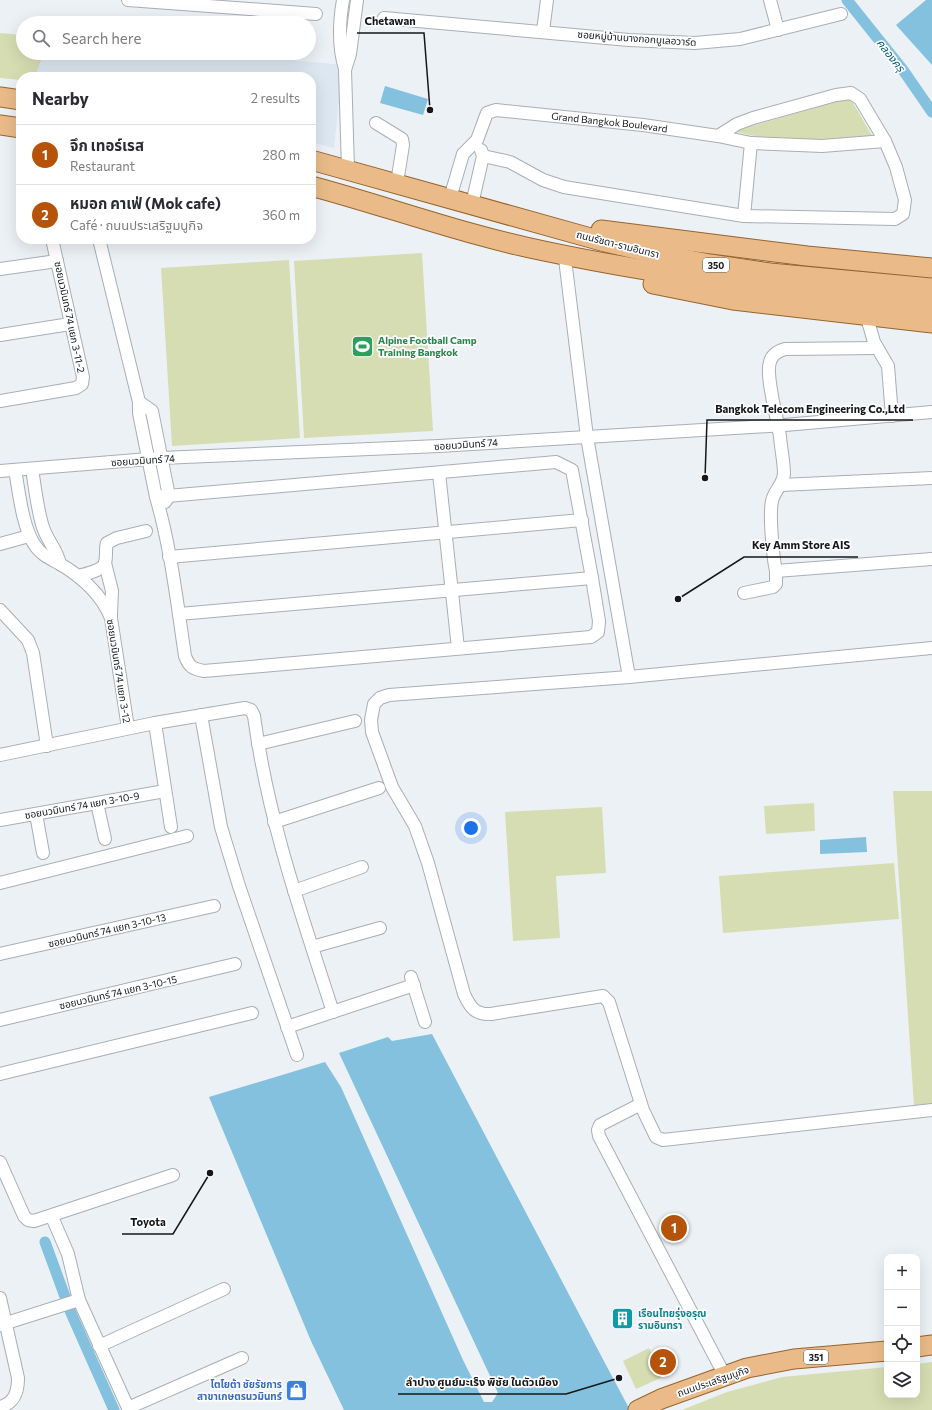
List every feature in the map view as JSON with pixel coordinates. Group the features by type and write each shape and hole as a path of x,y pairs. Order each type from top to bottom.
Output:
{"main road":[{"path":"0,97 16,99"},
{"path":"0,125 16,127"},
{"name":"ถนนรัชดา-รามอินทรา","path":"316,161 605,242 710,264 778,273 894,294 932,306"},
{"name":"ถนนรัชดา-รามอินทรา","path":"316,187 502,241 544,251 730,284 827,297 894,294 932,288"},
{"path":"542,224 807,256 932,268"},
{"path":"544,251 565,259 641,281 733,300 932,322"},
{"path":"920,1347 932,1345"},
{"name":"ถนนประเสริฐมนูกิจ","path":"640,1409 747,1368 794,1359 884,1351"}],"street":[{"path":"128,0 248,5 316,14"},
{"path":"343,0 340,38 341,54 345,70 348,170"},
{"path":"345,70 350,54 357,0"},
{"path":"543,31 547,0"},
{"path":"770,0 778,30"},
{"name":"ซอยหมู่บ้านบางกอกบูเลอวาร์ด","path":"384,18 543,31 629,40 695,43 733,40 841,14"},
{"path":"484,156 510,162 544,180 564,187 744,216 895,219 903,214 905,200 896,167 885,141 860,99 851,93 836,95 753,118 737,124 718,136"},
{"name":"Grand Bangkok Boulevard","path":"450,198 464,154 477,140 487,114 496,110 614,121 718,136 751,143 822,146 885,141"},
{"path":"376,123 402,139 403,145 397,183"},
{"path":"472,204 484,156 477,140"},
{"path":"744,216 751,143"},
{"name":"ซอยนวมินทร์ 74 แยก 3-11-2","path":"0,401 76,388 82,384 83,377 53,244"},
{"path":"100,244 140,402 139,413 156,497 160,510 169,557 185,656 194,670 204,672 591,636 598,632 598,621 592,578 572,470 556,462 156,497"},
{"path":"565,259 587,436 629,677"},
{"path":"0,269 57,261"},
{"path":"866,314 874,342 888,366 892,416"},
{"path":"0,335 70,324"},
{"path":"744,593 773,587 776,584 776,571 773,561 771,504 774,494 781,485 784,474 779,425 770,375 770,362 776,352 785,349 877,348"},
{"path":"140,402 152,411 169,496 160,510"},
{"name":"ซอยนวมินทร์ 74","path":"0,471 161,458 439,446 779,425 932,412"},
{"path":"32,469 42,524 47,538 57,552 60,564"},
{"name":"ซอยนวมินทร์ 74 แยก 3-12","path":"15,470 29,536 45,556 78,576 107,607 111,618 128,728"},
{"path":"440,473 458,648"},
{"path":"781,485 932,478"},
{"path":"169,557 445,531 582,520"},
{"path":"111,618 112,591 105,563 104,550 107,543 117,538 146,531"},
{"path":"0,544 29,536"},
{"path":"776,571 932,559"},
{"path":"78,576 101,568 105,563"},
{"path":"179,614 592,578"},
{"path":"0,610 28,640 33,653 47,746"},
{"path":"932,648 629,677 389,695 380,698 374,704 371,720 372,732 392,787 415,826 428,863 464,994 470,1006 482,1015 603,996 609,1002 641,1104 656,1137 663,1140 932,1110"},
{"path":"0,755 155,723 245,708 251,710 254,716 258,744 274,822 294,891 333,1012"},
{"path":"201,715 221,827 239,886 297,1055"},
{"path":"258,744 355,721"},
{"path":"155,723 170,827"},
{"path":"274,822 379,788"},
{"name":"ซอยนวมินทร์ 74 แยก 3-10-9","path":"0,820 164,791"},
{"path":"97,803 105,839"},
{"path":"36,814 43,854"},
{"path":"0,883 187,836"},
{"path":"294,891 362,867"},
{"name":"ซอยนวมินทร์ 74 แยก 3-10-13","path":"0,954 214,906"},
{"path":"312,947 380,928"},
{"name":"ซอยนวมินทร์ 74 แยก 3-10-15","path":"0,1020 235,964"},
{"path":"288,1027 333,1012 413,981 425,1022"},
{"path":"0,1074 252,1012"},
{"path":"641,1104 600,1125 598,1136 726,1376"},
{"path":"0,1162 24,1216 28,1220 34,1221 52,1217 173,1176"},
{"path":"52,1217 68,1254 71,1302 99,1346 129,1409 242,1358"},
{"path":"99,1346 224,1289"},
{"path":"0,1298 3,1324 15,1362 18,1388 9,1404 0,1407"},
{"path":"3,1324 71,1302"}],"shaded area":[{"path":"41,60 291,60 343,65 334,148 316,143 316,72 37,72"}],"green space":[{"path":"0,33 16,34 16,60 41,60 37,72 16,72 16,80 0,78"},
{"path":"850,98 873,137 803,140 766,138 734,131"},
{"name":"Alpine Football Camp Training Bangkok","path":"422,253 433,431 304,438 294,261"},
{"path":"289,260 300,438 172,446 161,268"},
{"path":"893,791 932,791 932,1104 914,1106"},
{"path":"814,803 815,831 766,834 764,806"},
{"path":"602,807 606,873 556,876 560,938 513,941 505,812"},
{"path":"894,863 899,919 723,933 719,876"},
{"path":"649,1348 663,1377 636,1389 623,1361"},
{"path":"932,1362 932,1410 682,1410 727,1392 782,1377 884,1367 884,1398 920,1398 920,1364"}],"water":[{"path":"926,0 932,0 932,65 896,25"},
{"path":"385,86 428,99 423,115 380,103"},
{"path":"866,837 867,852 820,854 820,840"},
{"path":"432,1034 630,1410 344,1410 311,1341 209,1097 325,1062 341,1087 463,1360 484,1402 492,1402 498,1393 339,1053 388,1037 392,1041"}],"waterway":[{"name":"คลองครุ","path":"847,0 903,70 932,112"},
{"path":"45,1242 71,1313 114,1410"}],"place":[{"name":"Chetawan","path":"430,110"},
{"name":"Alpine Football Camp Training Bangkok","path":"363,346"},
{"name":"Bangkok Telecom Engineering Co.,Ltd","path":"705,478"},
{"name":"Key Amm Store AIS","path":"678,599"},
{"name":"Toyota","path":"210,1173"},
{"name":"จึก เทอร์เรส","path":"674,1228"},
{"name":"เรือนไทยรุ่งอรุณ รามอินทรา","path":"623,1319"},
{"name":"หมอก คาเฟ่ (Mok cafe)","path":"663,1362"},
{"name":"ลำปาง ศูนย์มะเร็ง พิชัย ในตัวเมือง","path":"619,1378"},
{"name":"โตโยต้า ชัยรัชการ สาขาเกษตรนวมินทร์","path":"297,1390"}]}
